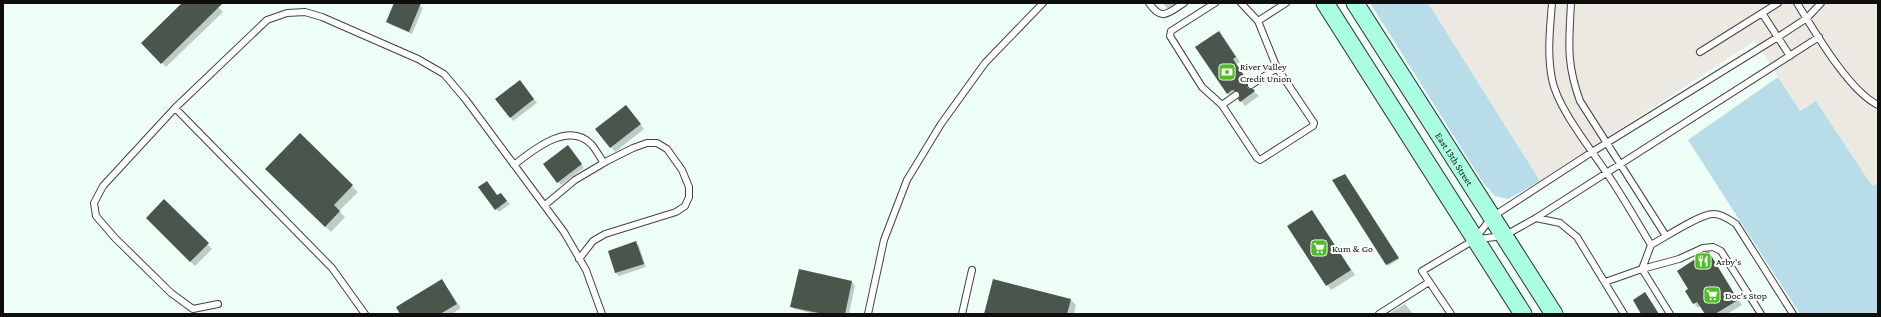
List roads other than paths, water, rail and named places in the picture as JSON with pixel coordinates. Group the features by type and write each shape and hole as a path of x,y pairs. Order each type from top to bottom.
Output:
{"main road":[{"path":"1325,3 1522,314"},
{"name":"East 13th Street","path":"1355,3 1554,314"}],"lane":[{"path":"868,314 884,240 907,180 941,124 986,63 1043,3"},
{"path":"1149,3 1159,15 1166,14 1184,3"},
{"path":"1215,3 1171,31 1170,36 1202,87 1222,104 1257,158 1260,160 1313,126 1312,120 1276,68 1258,21 1242,3"},
{"path":"1258,21 1286,3"},
{"path":"1552,3 1549,55 1552,81 1559,98 1574,125 1607,173 1651,245"},
{"path":"1571,3 1568,50 1572,79 1580,101 1666,236"},
{"path":"1700,52 1778,3"},
{"path":"1797,3 1819,37 1856,88 1870,101 1878,105"},
{"path":"1451,314 1422,271 1474,240 1492,217 1606,143 1778,37 1807,18 1821,3"},
{"path":"218,304 193,309 176,297 115,238 96,216 94,203 103,186 175,108 267,20 287,13 304,12 322,17 418,59 444,74 466,100 564,232 586,270 602,314"},
{"path":"1762,13 1790,56"},
{"path":"1474,240 1504,236 1536,218 1819,37"},
{"path":"1251,85 1276,68"},
{"path":"1222,104 1236,95"},
{"path":"175,108 332,268 365,314"},
{"path":"514,165 548,142 567,136 578,137 591,144 604,163"},
{"path":"544,205 575,180 633,148 647,143 657,143 668,149 682,170 689,187 689,197 685,206 676,212 605,234 593,241 579,259"},
{"path":"1642,269 1651,245 1666,236 1702,217 1714,214 1728,218 1736,224 1793,314"},
{"path":"1536,218 1560,224 1577,237 1606,282 1624,314"},
{"path":"1606,282 1642,269 1679,259 1704,248 1713,247 1721,251 1761,314"},
{"path":"1642,269 1670,314"},
{"path":"962,314 972,270"},
{"path":"1379,314 1430,282"}],"place":[{"name":"River Valley Credit Union","path":"1227,72"},
{"name":"Kum & Go","path":"1319,248"},
{"name":"Arby's","path":"1703,261"},
{"name":"Doc's Stop","path":"1712,295"}]}
